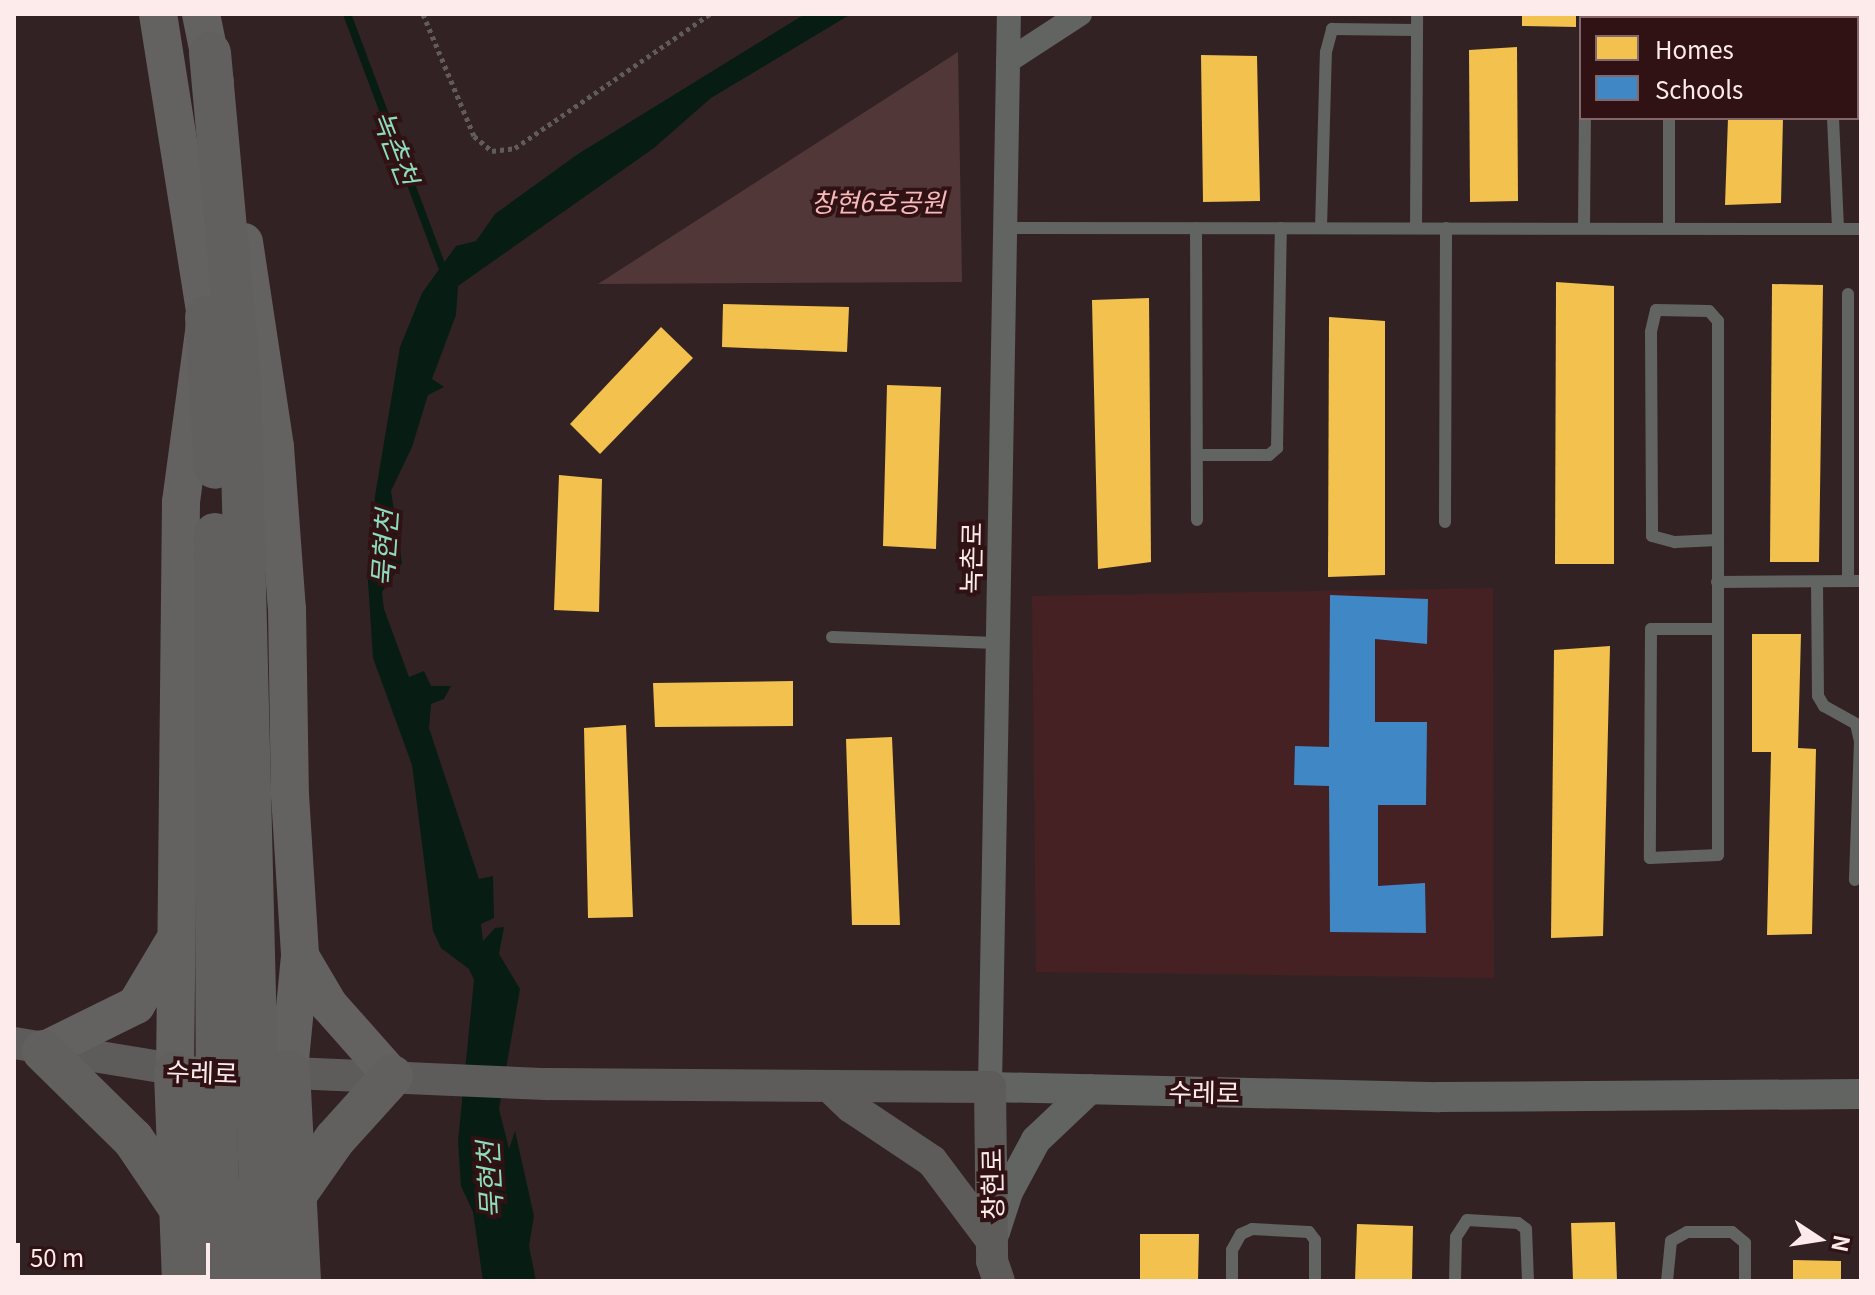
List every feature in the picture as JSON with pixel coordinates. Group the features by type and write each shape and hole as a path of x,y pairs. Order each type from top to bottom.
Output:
{"highway":[{"path":"158,14 206,317 236,982 260,1158 262,1281"},
{"path":"205,33 275,447 287,609 290,795 300,956 289,1071 300,1281"},
{"path":"205,33 240,381 236,982 217,1157 222,1281"},
{"path":"183,1281 173,943 181,502 206,317"},
{"path":"173,943 136,1005 28,1047 133,1139 183,1213"},
{"path":"297,1193 335,1139 392,1076 329,1005 300,956"}],"main road":[{"name":"수레로","path":"28,1047 175,1073 289,1071 547,1084 990,1087"},
{"path":"829,1086 851,1107 932,1161 992,1241"},
{"name":"창현로","path":"990,1087 992,1241 999,1281"}],"street":[{"path":"1008,61 1080,14"},
{"name":"녹촌로","path":"990,1087 1009,22"},
{"name":"수레로","path":"990,1087 1439,1097 1861,1094"},
{"path":"992,1241 1008,1192 1036,1140 1090,1089"}],"lane":[{"path":"1416,228 1417,14"},
{"path":"1620,16 1653,14"},
{"path":"1321,228 1326,52 1332,29 1416,30"},
{"path":"1584,227 1585,120"},
{"path":"1669,120 1669,228"},
{"path":"1833,120 1838,228"},
{"path":"1004,228 1861,229"},
{"path":"1196,228 1197,520"},
{"path":"1197,455 1269,455 1277,448 1281,228"},
{"path":"1445,522 1446,228"},
{"path":"1717,582 1855,581 1848,294"},
{"path":"1718,540 1675,542 1652,536 1651,332 1656,310 1709,311 1718,321 1718,540 1717,582 1718,629 1718,855 1650,858 1651,629 1718,629"},
{"path":"1817,582 1818,696 1824,706 1856,724 1860,741 1855,880"},
{"path":"832,637 996,643"},
{"path":"1455,1281 1459,1228 1467,1220 1499,1220 1526,1229 1528,1281"},
{"path":"1232,1281 1232,1250 1241,1234 1264,1229 1309,1232 1315,1240 1315,1281"},
{"path":"1667,1281 1671,1241 1687,1232 1732,1232 1745,1243 1745,1281"}],"path":[{"path":"423,14 474,136 492,151 515,148 710,14"}],"shaded area":[{"path":"1493,588 1494,978 1036,972 1032,596"}],"green space":[{"name":"창현6호공원","path":"958,52 962,282 598,284"}],"water":[{"name":"묵현천","path":"805,14 851,14 711,98 654,148 458,286 456,315 432,379 444,387 428,395 412,447 391,491 402,563 382,592 384,609 409,677 424,671 431,686 451,686 444,699 431,704 429,728 479,879 493,876 494,918 481,924 483,941 495,928 504,927 499,954 520,989 499,1109 509,1149 515,1131 534,1216 529,1246 536,1281 483,1281 473,1212 461,1186 458,1141 474,980 469,969 441,948 433,931 412,765 373,658 368,582 375,496 400,347 422,293 456,246 476,241 495,214 578,154"}],"building: Homes":[{"path":"1522,14 1576,14 1576,27 1522,26"},
{"path":"1785,14 1836,14 1836,16"},
{"path":"1517,47 1518,201 1470,202 1469,50"},
{"path":"1201,55 1257,56 1260,201 1203,202"},
{"path":"1728,120 1783,120 1781,203 1725,205"},
{"path":"1556,282 1614,286 1614,564 1555,564"},
{"path":"1772,284 1823,285 1819,562 1770,562"},
{"path":"1149,298 1151,562 1098,569 1092,300"},
{"path":"723,304 849,307 847,352 722,347"},
{"path":"1329,317 1385,321 1385,575 1328,577"},
{"path":"661,327 693,358 600,454 570,424"},
{"path":"887,385 941,387 936,549 883,546"},
{"path":"559,475 602,479 599,612 554,610"},
{"path":"1752,634 1801,634 1798,748 1816,749 1812,934 1767,935 1771,752 1752,752"},
{"path":"1610,646 1603,936 1551,938 1554,650"},
{"path":"793,681 793,726 655,727 653,683"},
{"path":"626,725 633,917 588,918 584,728"},
{"path":"892,737 900,925 852,925 846,739"},
{"path":"1615,1222 1617,1281 1573,1281 1571,1223"},
{"path":"1357,1224 1413,1226 1412,1281 1355,1281"},
{"path":"1140,1234 1199,1234 1198,1281 1140,1281"},
{"path":"1793,1260 1841,1261 1841,1281 1793,1281"}],"building: Schools":[{"path":"1330,595 1428,599 1427,644 1375,639 1375,722 1427,722 1426,805 1378,805 1378,886 1425,883 1426,933 1330,932 1329,786 1294,785 1295,746 1329,747"}],"waterway":[{"name":"녹촌천","path":"347,14 445,275"}]}
